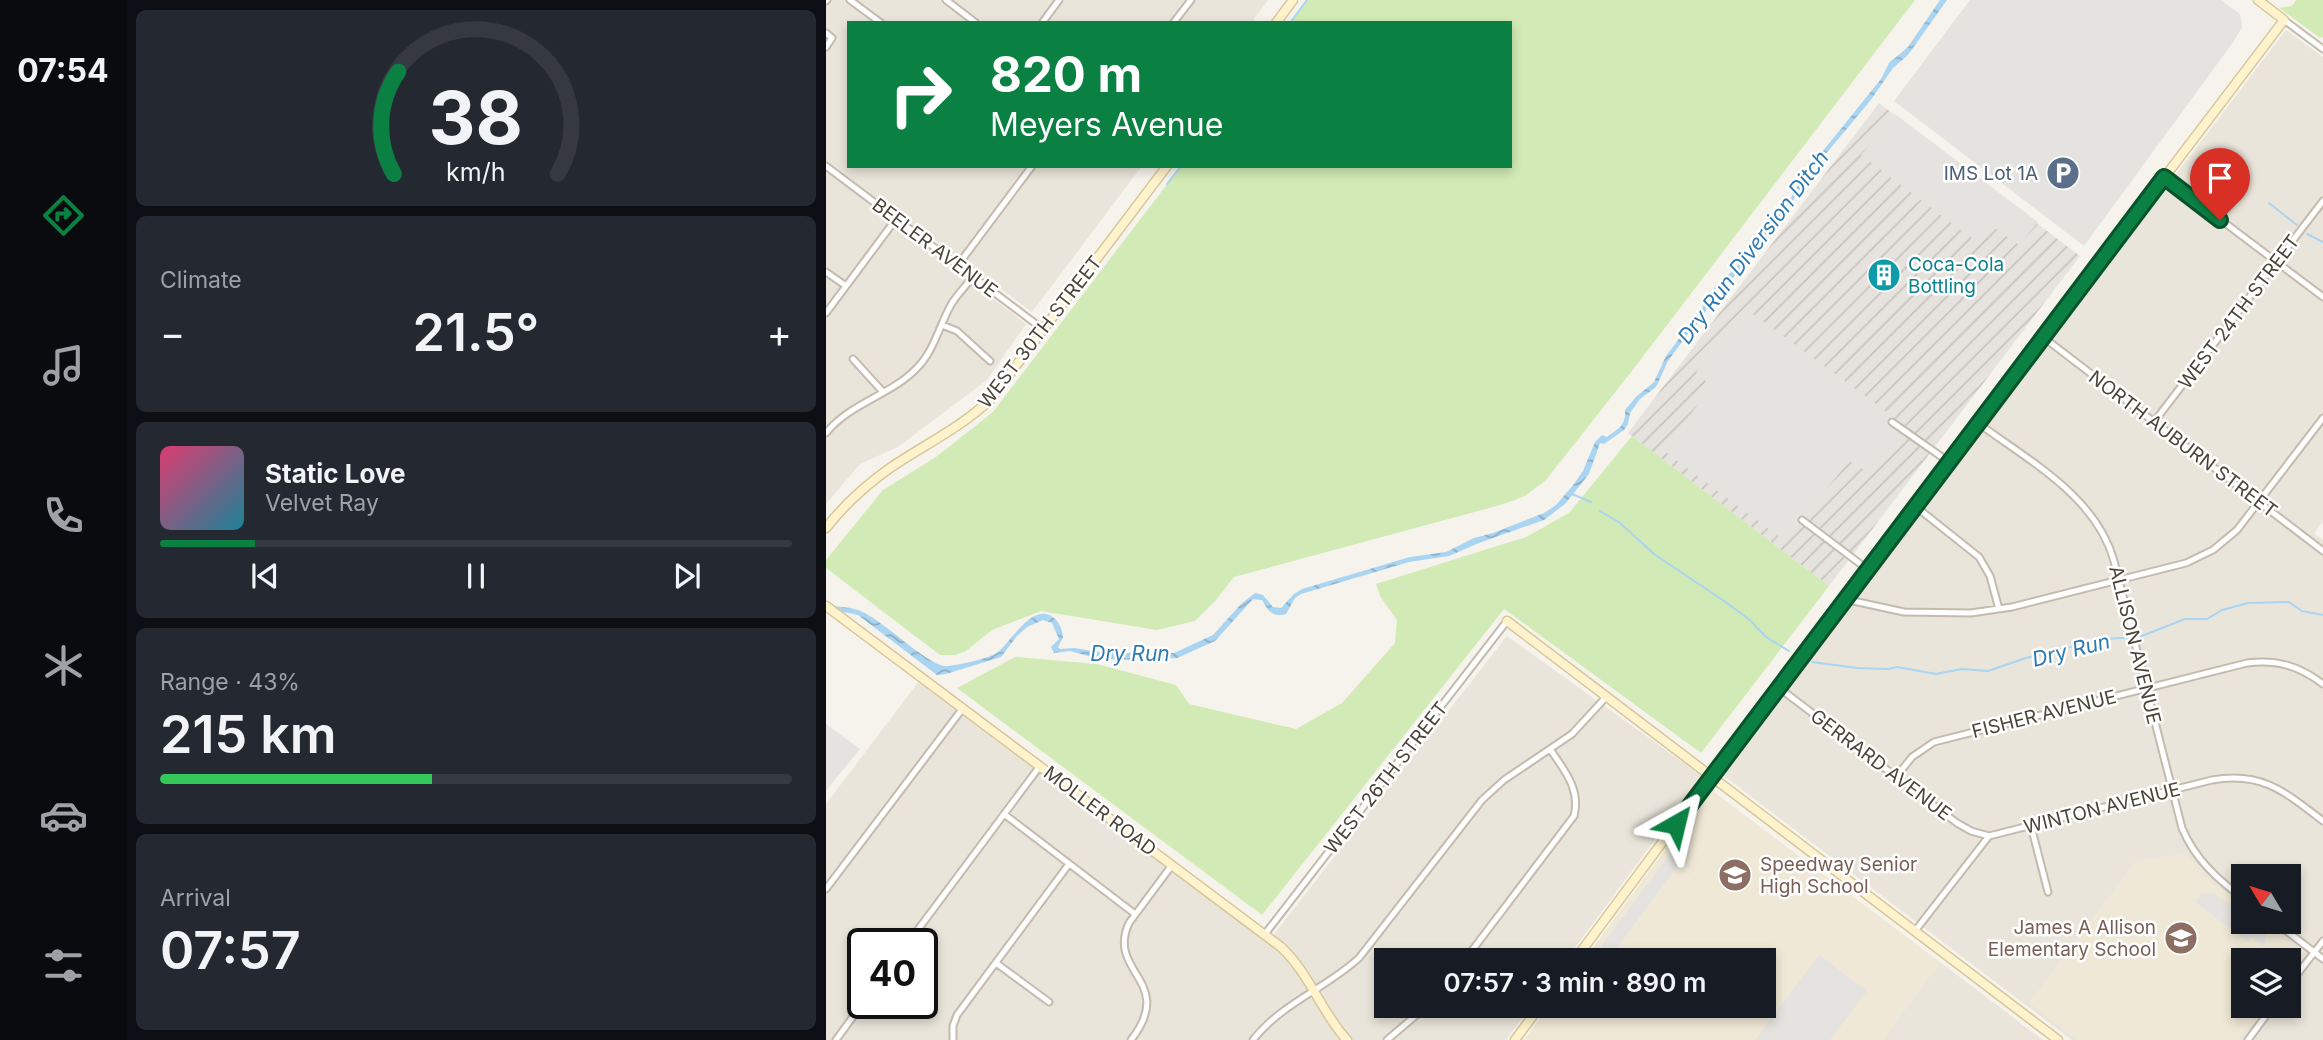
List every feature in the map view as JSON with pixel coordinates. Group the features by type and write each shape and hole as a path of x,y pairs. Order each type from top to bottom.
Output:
{"main road":[{"path":"1277,21 1293,0"},
{"path":"1584,948 1844,599 2284,20 2258,0"},
{"name":"WEST 30TH STREET","path":"826,528 871,482 962,424 990,400 1166,168"},
{"name":"MOLLER ROAD","path":"826,606 1265,934 1296,963 1315,990 1329,1017 1348,1040"},
{"path":"1507,621 2059,1040"},
{"path":"1515,1040 1531,1018"}],"street":[{"path":"850,0 878,21"},
{"path":"946,0 973,21"},
{"path":"1043,21 1059,0"},
{"path":"1175,21 1191,0"},
{"path":"2284,20 2323,49"},
{"path":"826,33 832,38 826,47"},
{"name":"BEELER AVENUE","path":"826,166 1044,330"},
{"path":"958,265 1031,168"},
{"path":"2164,177 2323,297"},
{"name":"WEST 24TH STREET","path":"2154,422 2323,201"},
{"path":"826,313 896,219"},
{"path":"826,272 846,286"},
{"path":"826,433 841,418 917,368 930,351 952,303 973,277"},
{"path":"942,325 957,331 990,361"},
{"name":"NORTH AUBURN STREET","path":"2043,337 2323,551"},
{"path":"853,359 883,392"},
{"path":"1844,599 1883,609 1922,614 1962,614 1999,609 2177,566 2203,556 2228,538 2323,418"},
{"path":"1892,422 1949,462"},
{"name":"ALLISON AVENUE","path":"1978,423 2066,489 2088,510 2107,541 2182,828 2197,856 2218,879 2231,888"},
{"path":"1915,506 1979,557 1990,576 1999,609"},
{"path":"1802,520 1867,569"},
{"name":"WEST 26TH STREET","path":"1265,934 1507,621"},
{"name":"FISHER AVENUE","path":"1896,777 1918,751 1934,742 2257,661 2291,665 2323,684"},
{"name":"GERRARD AVENUE","path":"1778,687 1960,825 1989,836"},
{"path":"1253,1040 1279,1013 1343,972 1363,954 1482,800 1504,780 1578,729 1607,696"},
{"path":"826,889 962,708"},
{"path":"1474,948 1574,816 1575,790 1550,750"},
{"path":"919,928 1040,766"},
{"name":"WINTON AVENUE","path":"1989,836 2221,778 2253,779 2283,791 2323,821"},
{"path":"1004,814 1135,914"},
{"path":"2031,826 2048,892"},
{"path":"1915,931 1989,836"},
{"path":"953,1040 953,1026 957,1015 1069,864"},
{"path":"1131,1040 1143,1023 1147,1004 1144,986 1124,949 1125,931 1172,865"},
{"path":"2291,934 2323,959"},
{"path":"2301,969 2323,941"},
{"path":"996,963 1049,1002"},
{"path":"1387,1040 1413,1018"},
{"path":"2249,1040 2265,1018"},
{"path":"836,1040 851,1019"}],"shaded area":[{"path":"826,0 1268,0 1252,21 847,21 847,168 1140,168 1032,312 932,238 927,248 1026,324 987,380 898,447 860,464 826,504"},
{"name":"IMS Lot 1A","path":"1970,0 2221,0 2240,14 2242,27 2084,246 1894,101"},
{"path":"2286,30 2323,57 2323,521 2314,533 2323,540 2323,1040 2072,1040 1720,773"},
{"path":"1879,103 2080,256 1829,586 1628,433"},
{"path":"1895,114 2038,222 2019,245 1992,226 1978,243 1861,155"},
{"path":"1745,308 1906,426 1870,473 1849,461 1785,541 1664,451 1711,386 1696,372"},
{"path":"1507,636 1702,776 1575,948 1374,948 1374,1018 1522,1018 1506,1040 826,1040 826,804 919,681 1267,943"},
{"path":"826,724 860,749 826,791"},
{"name":"Speedway Senior High School","path":"1710,789 1940,962 1882,1040 1524,1040 1540,1018 1776,1018 1776,948 1593,948"},
{"name":"James A Allison Elementary School","path":"2186,853 2206,878 2231,898 2231,934 2279,934 2298,948 2231,948 2231,1018 2255,1018 2238,1040 2077,1040 2029,1003 2136,861"},
{"path":"1669,855 1678,866 1617,948 1600,948"},
{"path":"2202,893 2215,894 2231,906 2231,929 2195,902"},
{"path":"2237,934 2266,934 2263,946 2252,937 2248,942"},
{"path":"1819,955 1867,991 1830,1040 1755,1040 1772,1018 1776,1018 1776,1012"},
{"path":"1940,962 2043,1040 1882,1040"}],"green space":[{"path":"1307,0 1915,0 1635,367 1546,480 1525,496 1234,577 1195,621 1157,630 1041,611 992,630 966,651 955,655 940,655 826,568 826,560 883,490 936,457 993,412 1179,168 1512,168 1512,21 1291,21"},
{"path":"2296,0 2323,0 2323,37 2320,38 2279,8 2292,6"},
{"path":"1632,436 1829,586 1701,753 1504,609 1262,915 957,688 1015,657 1097,664 1176,685 1189,704 1296,729 1342,703 1395,643 1397,620 1380,596 1376,584 1526,537 1569,513"}],"water":[{"name":"Dry Run","path":"1940,0 1947,0 1908,55 1893,68 1870,101 1809,174 1788,209 1733,278 1712,298 1701,320 1668,361 1656,387 1640,399 1630,413 1624,430 1604,444 1600,443 1589,474 1565,504 1544,520 1449,556 1409,562 1301,594 1295,598 1286,614 1274,614 1262,600 1253,599 1215,641 1177,658 1099,659 1070,651 1054,653 1051,647 1059,639 1052,623 1043,620 1027,627 1001,657 937,675 858,615 826,612 826,606 858,610 930,660 948,666 995,654 1029,619 1046,614 1054,618 1060,627 1063,637 1058,647 1060,649 1074,648 1105,653 1174,653 1213,635 1241,604 1255,593 1263,595 1273,607 1281,608 1302,589 1410,557 1446,552 1474,538 1544,513 1556,505 1574,484 1583,471 1595,442 1602,435 1607,437 1621,426 1625,410 1654,382 1666,356 1716,285 1735,269 1766,225 1783,211 1806,172 1881,79 1889,63 1908,47"}],"waterway":[{"path":"1291,21 1307,0"},
{"path":"1167,184 1179,168"},
{"path":"2269,203 2297,225"},
{"path":"2307,234 2323,242"},
{"path":"1572,494 1591,502"},
{"name":"Dry Run","path":"1600,511 1620,523 1654,554 1750,620 1766,637 1789,651"},
{"name":"Dry Run","path":"1812,662 1857,668 1897,667 1936,674 1962,669 1988,671 2026,658 2103,639 2139,637 2185,619 2207,619 2222,610 2248,603 2289,602 2302,611 2323,615"}],"place":[{"name":"IMS Lot 1A","path":"2063,173"},
{"name":"Coca-Cola Bottling","path":"1884,275"},
{"name":"Speedway Senior High School","path":"1735,875"},
{"name":"James A Allison Elementary School","path":"2181,938"}],"route":[{"path":"1676,824 2164,177 2220,220"}],"water label":[{"name":"Dry Run Diversion Ditch","path":"1753,247"}]}
